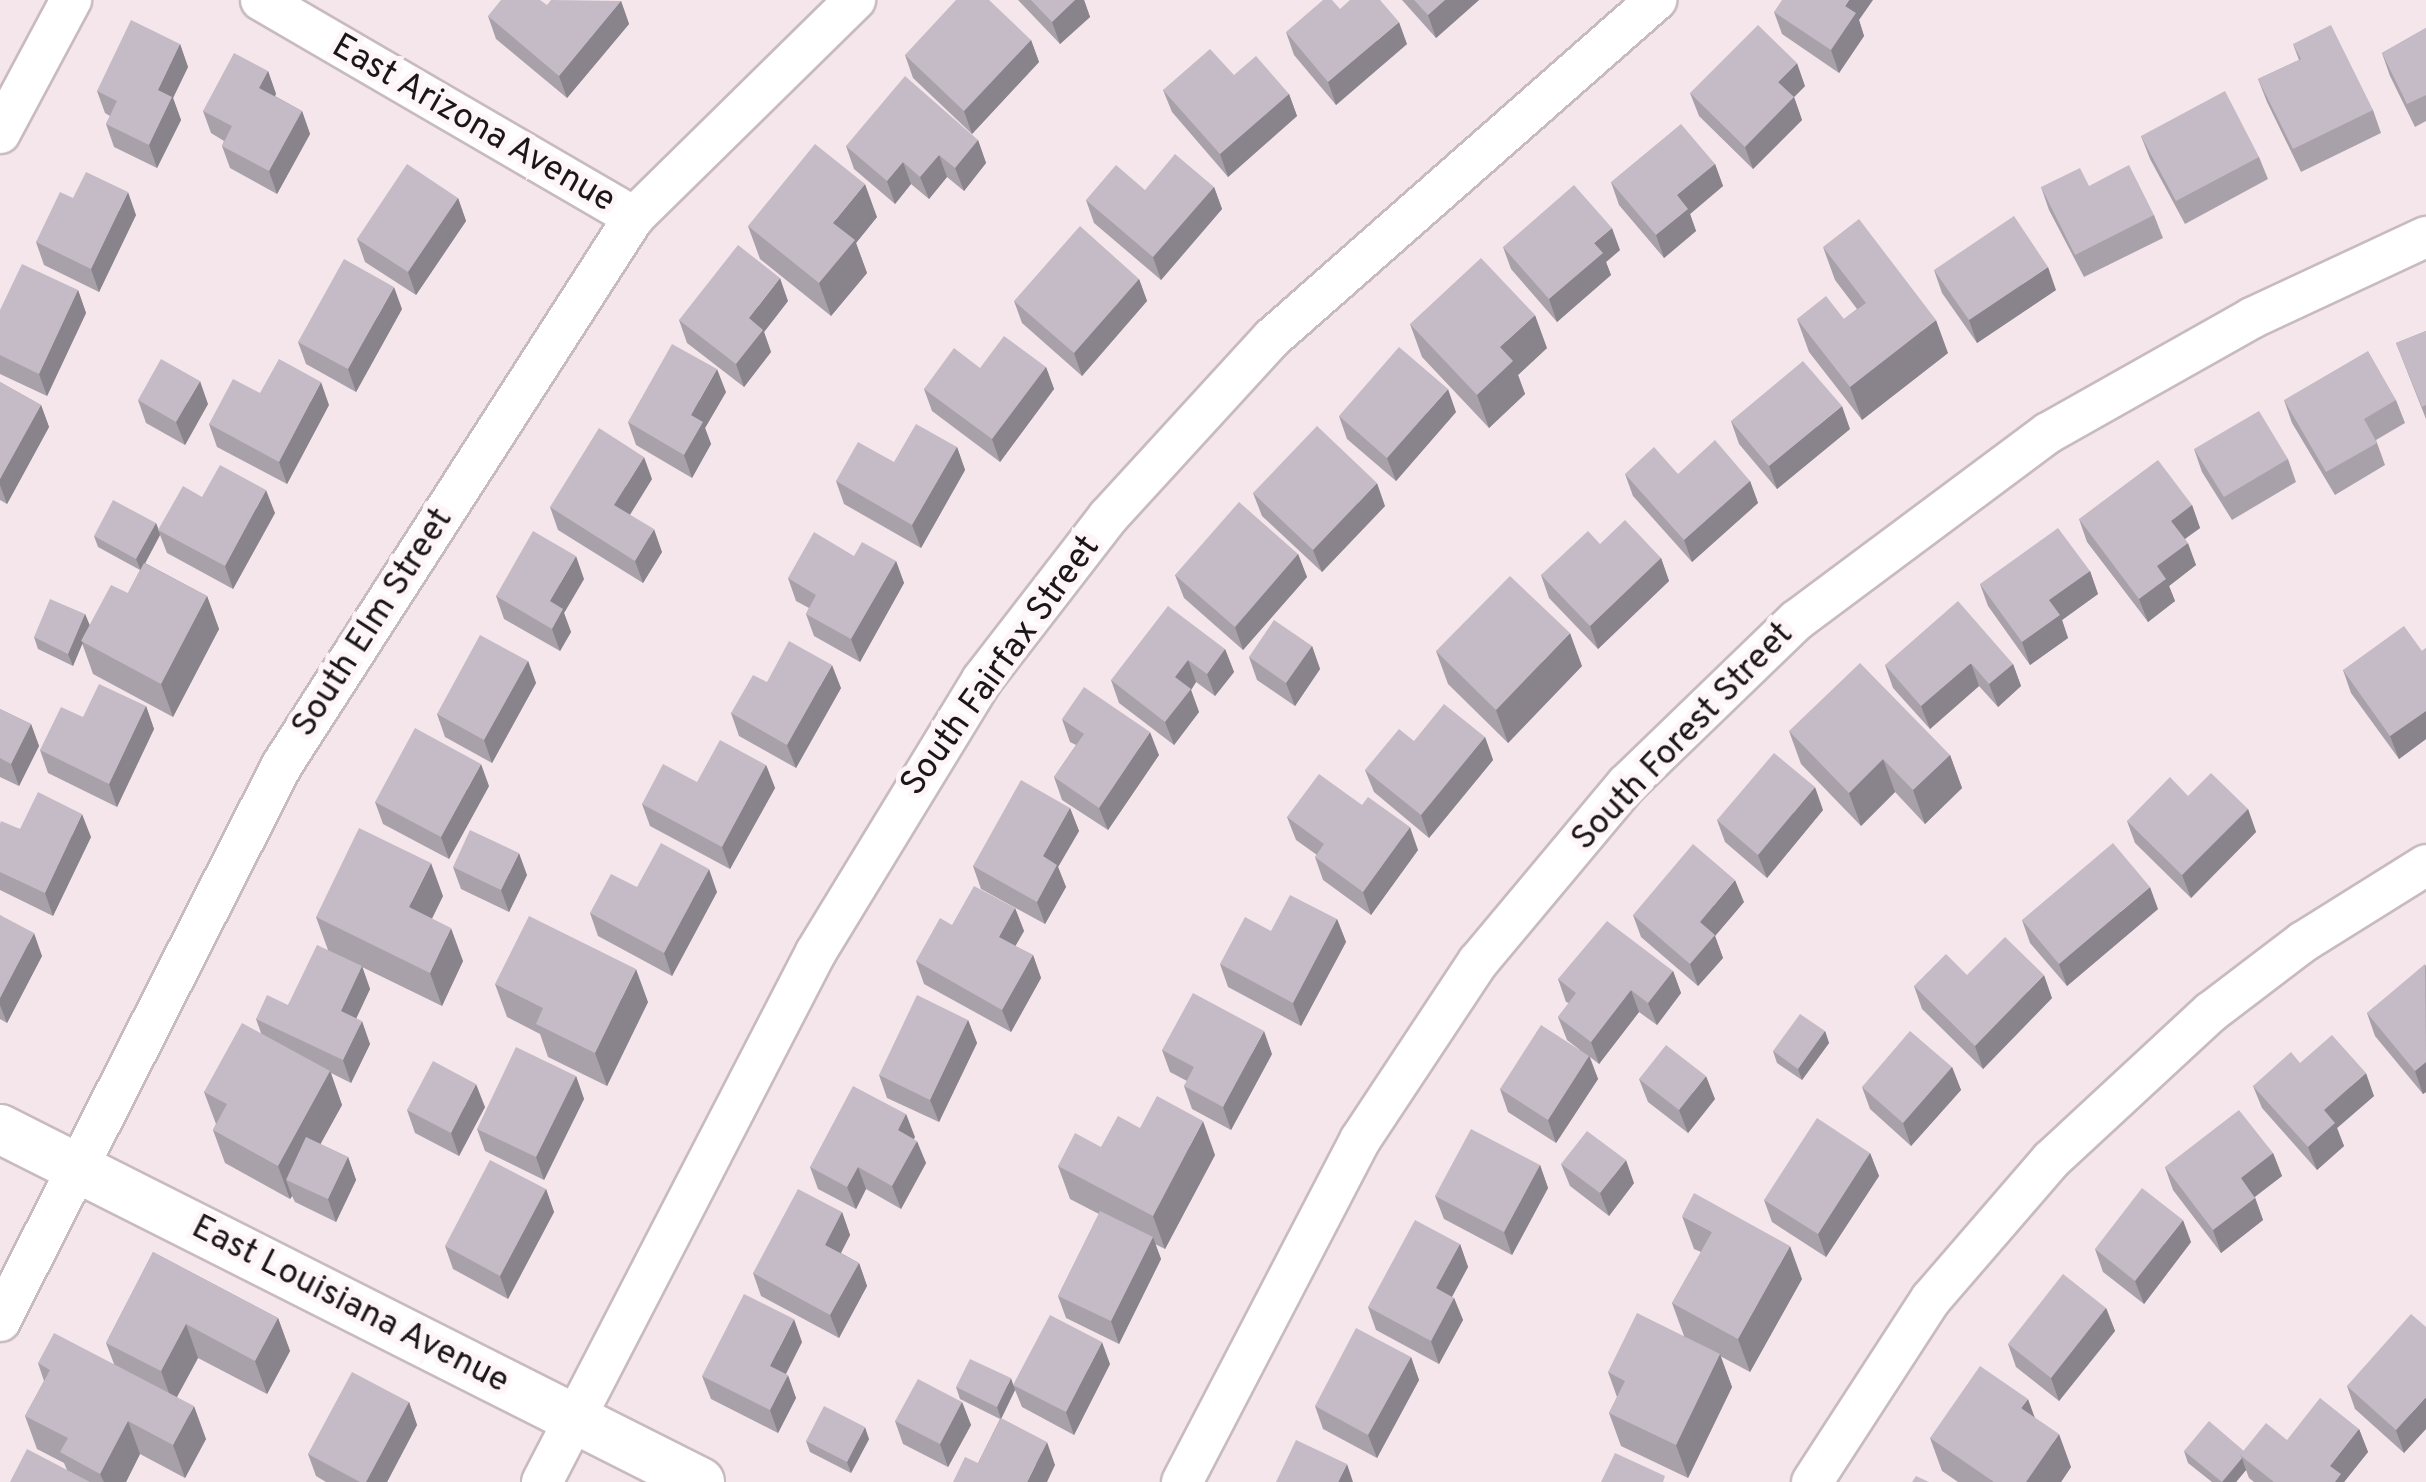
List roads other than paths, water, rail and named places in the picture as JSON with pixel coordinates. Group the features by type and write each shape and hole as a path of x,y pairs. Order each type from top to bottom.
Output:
{"street":[{"path":"0,133 72,0"},
{"name":"East Arizona Avenue","path":"261,0 634,217"},
{"name":"South Elm Street","path":"0,1321 282,765 634,217 854,0"},
{"name":"South Fairfax Street","path":"542,1482 816,952 982,680 1108,517 1272,338 1656,0"},
{"name":"South Forest Street","path":"1182,1482 1360,1140 1478,962 1627,784 1797,620 2048,433 2252,318 2426,237"},
{"path":"1812,1482 1931,1299 2051,1160 2211,1012 2304,942 2426,865"},
{"name":"East Louisiana Avenue","path":"0,1128 700,1482"}]}
